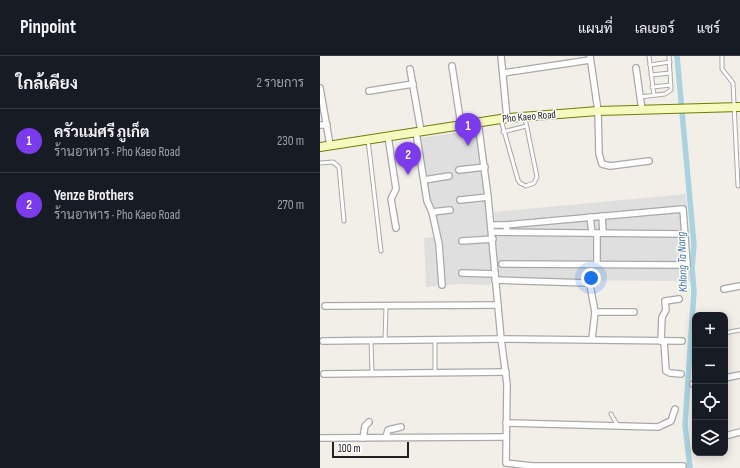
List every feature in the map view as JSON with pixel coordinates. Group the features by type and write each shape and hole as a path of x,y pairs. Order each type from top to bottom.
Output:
{"street":[{"path":"500,56 503,73 504,118"},
{"path":"503,73 590,58 598,111 599,154 604,165 649,161"},
{"path":"452,66 461,125"},
{"path":"636,68 642,110"},
{"path":"410,70 427,201 432,212 439,244 442,285"},
{"path":"369,91 413,84"},
{"path":"320,88 330,145"},
{"name":"Pho Kaeo Road","path":"320,147 504,118 598,111 737,107"},
{"path":"478,122 485,167 493,239 495,280 501,339 506,372 506,464 533,467 683,466"},
{"path":"320,125 327,124"},
{"path":"388,136 396,189 391,199 396,228"},
{"path":"459,170 485,167"},
{"path":"424,180 449,176"},
{"path":"460,200 488,197"},
{"path":"491,226 683,209 687,265 502,264"},
{"path":"432,212 450,210"},
{"path":"597,264 597,233 602,216"},
{"path":"590,217 597,233"},
{"path":"531,222 531,232"},
{"path":"506,225 506,231"},
{"path":"492,232 685,234"},
{"path":"462,241 493,239"},
{"path":"462,273 495,274"},
{"path":"495,280 588,282 590,285 595,312 592,339"},
{"path":"724,289 740,286"},
{"path":"679,299 665,301 666,310 662,317 666,371 681,374"},
{"path":"325,306 498,305"},
{"path":"595,312 634,312"},
{"path":"323,340 592,339 682,341"},
{"path":"324,374 506,372"},
{"path":"728,377 740,375"},
{"path":"506,423 662,426 671,421 675,409"},
{"path":"363,438 364,430 369,422"},
{"path":"386,437 388,430 401,427"},
{"path":"728,435 740,432"},
{"path":"320,438 506,437"}],"lane":[{"path":"648,56 654,95"},
{"path":"640,97 669,92 671,85 669,56"},
{"path":"722,56 722,69 733,83 737,107 738,186"},
{"path":"650,64 670,62"},
{"path":"651,75 670,73"},
{"path":"652,87 671,85"},
{"path":"504,118 503,132 518,180 522,185 531,185 537,177 525,116"},
{"path":"503,132 526,126"},
{"path":"368,139 381,251"},
{"path":"320,163 333,162 339,167 344,221"},
{"path":"385,340 386,306"},
{"path":"728,332 740,330"},
{"path":"372,340 372,373"},
{"path":"435,340 435,372"},
{"path":"612,414 618,426"}],"shaded area":[{"path":"476,130 489,199 491,285 459,284 426,287 424,238 434,237 431,210 426,209 413,139"},
{"path":"686,194 693,281 498,280 494,212"}],"waterway":[{"name":"Khlong Ta Nang","path":"677,56 694,245 692,268 694,291 685,425 690,468"}],"place":[{"name":"ครัวแม่ศรี ภูเก็ต","path":"468,146"},
{"name":"Yenze Brothers","path":"408,175"}]}
